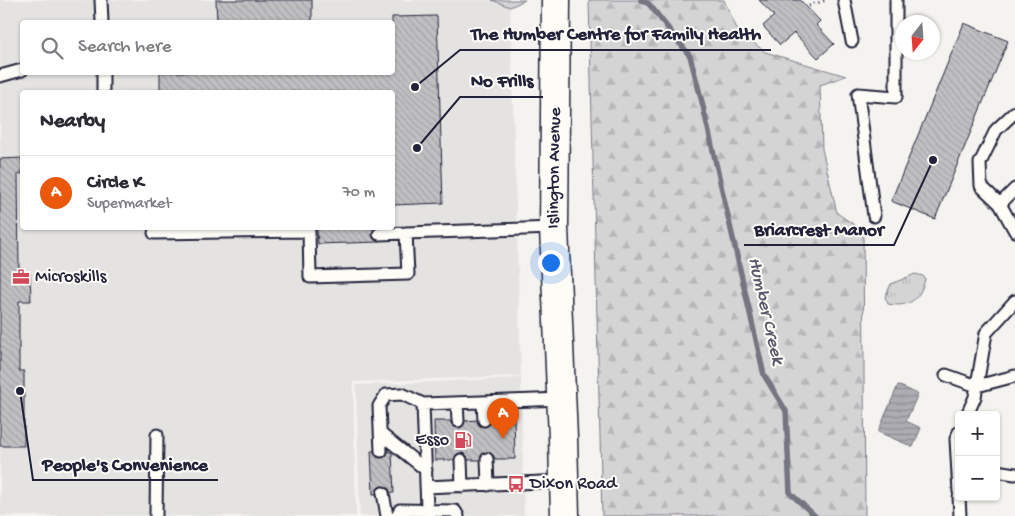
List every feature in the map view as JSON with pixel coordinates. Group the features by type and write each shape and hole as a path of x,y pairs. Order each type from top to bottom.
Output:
{"main road":[{"name":"Islington Avenue","path":"556,13 554,228 565,516"}],"lane":[{"path":"101,0 102,20"},
{"path":"844,0 852,41"},
{"path":"874,216 858,94 896,97 896,0"},
{"path":"0,76 20,71"},
{"path":"102,75 103,90"},
{"path":"1015,112 996,130 980,163 981,186 1000,204 1015,231"},
{"path":"1000,204 1015,189"},
{"path":"379,234 554,228"},
{"path":"154,233 309,231 313,235 310,277 408,274 406,233"},
{"path":"969,411 975,397 986,333 1015,301"},
{"path":"946,375 977,386 1015,376"},
{"path":"381,451 379,406 386,395 402,394 423,404 562,399"},
{"path":"482,402 484,420"},
{"path":"457,403 458,421"},
{"path":"423,404 427,509"},
{"path":"381,434 426,470"},
{"path":"156,516 157,435"},
{"path":"487,459 488,485"},
{"path":"461,460 462,486"},
{"path":"1000,472 1015,474"},
{"path":"426,487 564,481"},
{"path":"383,493 387,516"},
{"path":"959,501 960,516"},
{"path":"397,516 400,510 427,509 455,511 458,516"}],"path":[{"path":"809,6 826,0"}],"shaded area":[{"path":"0,0 492,0 510,7 521,376 353,382 356,516 0,516"},
{"path":"521,378 524,514 522,516 360,516 356,385"},
{"path":"898,385 918,394 906,421 921,428 913,447 878,432"}],"green space":[{"path":"492,0 525,0 510,7"},
{"path":"589,0 724,0 737,29 765,52 846,76 820,85 822,149 837,213 863,231 865,516 602,516"},
{"path":"915,274 923,276 925,279 917,297 902,305 888,304 885,297 891,284"}],"building":[{"path":"216,0 312,0 312,20 217,20"},
{"path":"759,0 800,0 820,21 816,25 834,44 818,58 794,33 780,45 763,26 774,16"},
{"path":"437,16 443,203 395,205 395,90 160,90 160,75 395,75 395,20 392,20 392,17"},
{"path":"964,23 1008,41 935,219 891,201"},
{"path":"20,158 20,174 18,174 19,272 30,273 31,301 19,301 19,371 24,371 24,446 0,446 0,159"},
{"path":"317,230 374,230 372,235 379,242 318,244"},
{"name":"Esso","path":"491,415 514,415 515,459 495,459 493,455 487,452 483,453 480,460 468,460 467,456 461,453 457,454 454,460 435,460 434,421 450,421 452,425 458,428 462,427 465,421 477,420 480,426 485,427 490,424"},
{"path":"371,451 374,451 377,457 381,458 385,457 388,451 392,453 394,493 391,493 388,488 382,486 378,488 376,494 373,494"}],"waterway":[{"name":"Humber Creek","path":"641,0 649,4 690,56 764,375 786,411 790,493 815,516"}],"place":[{"name":"The Humber Centre for Family Health","path":"415,87"},
{"name":"No Frills","path":"417,148"},
{"name":"Briarcrest Manor","path":"933,160"},
{"name":"Microskills","path":"21,277"},
{"name":"People's Convenience","path":"20,391"},
{"name":"Circle K","path":"503,439"},
{"name":"Esso","path":"463,440"},
{"name":"Dixon Road","path":"516,484"}]}
